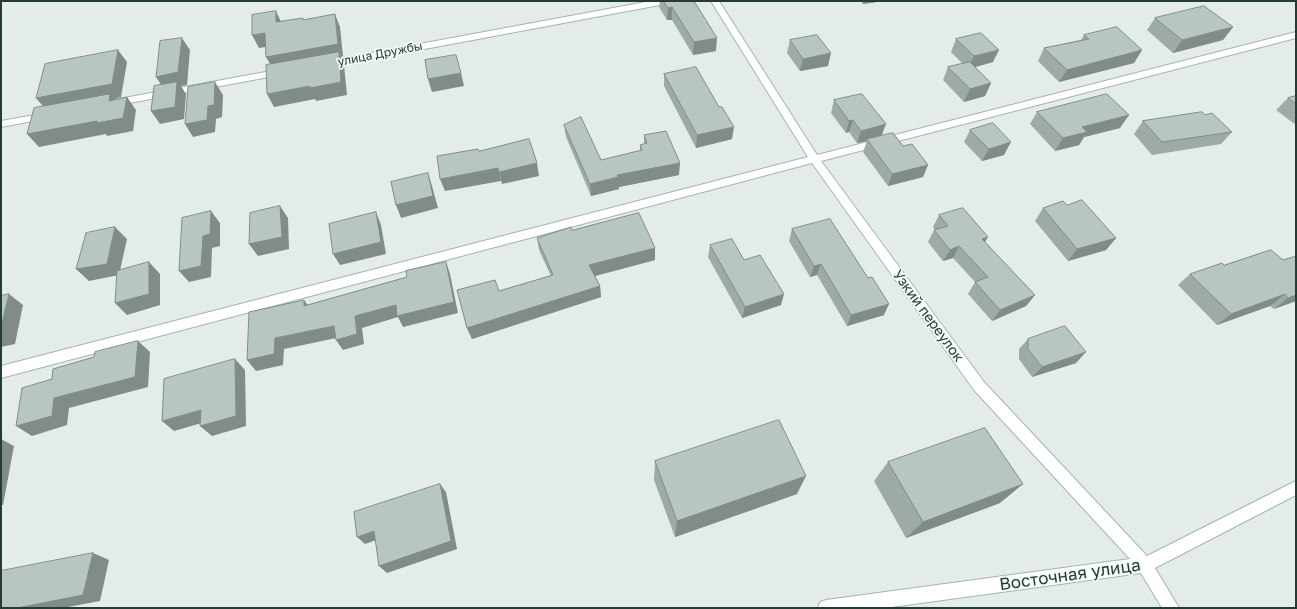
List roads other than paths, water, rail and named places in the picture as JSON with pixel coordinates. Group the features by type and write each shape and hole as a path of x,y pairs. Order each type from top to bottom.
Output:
{"street":[{"name":"улица Дружбы","path":"321,65 665,1"},
{"name":"Узкий переулок","path":"715,1 814,158 979,386 1144,565 1171,608"},
{"path":"1,372 814,158 1296,35"},
{"path":"102,105 290,71"},
{"path":"1,124 56,114"},
{"name":"Восточная улица","path":"826,608 1144,565 1296,488"}]}
